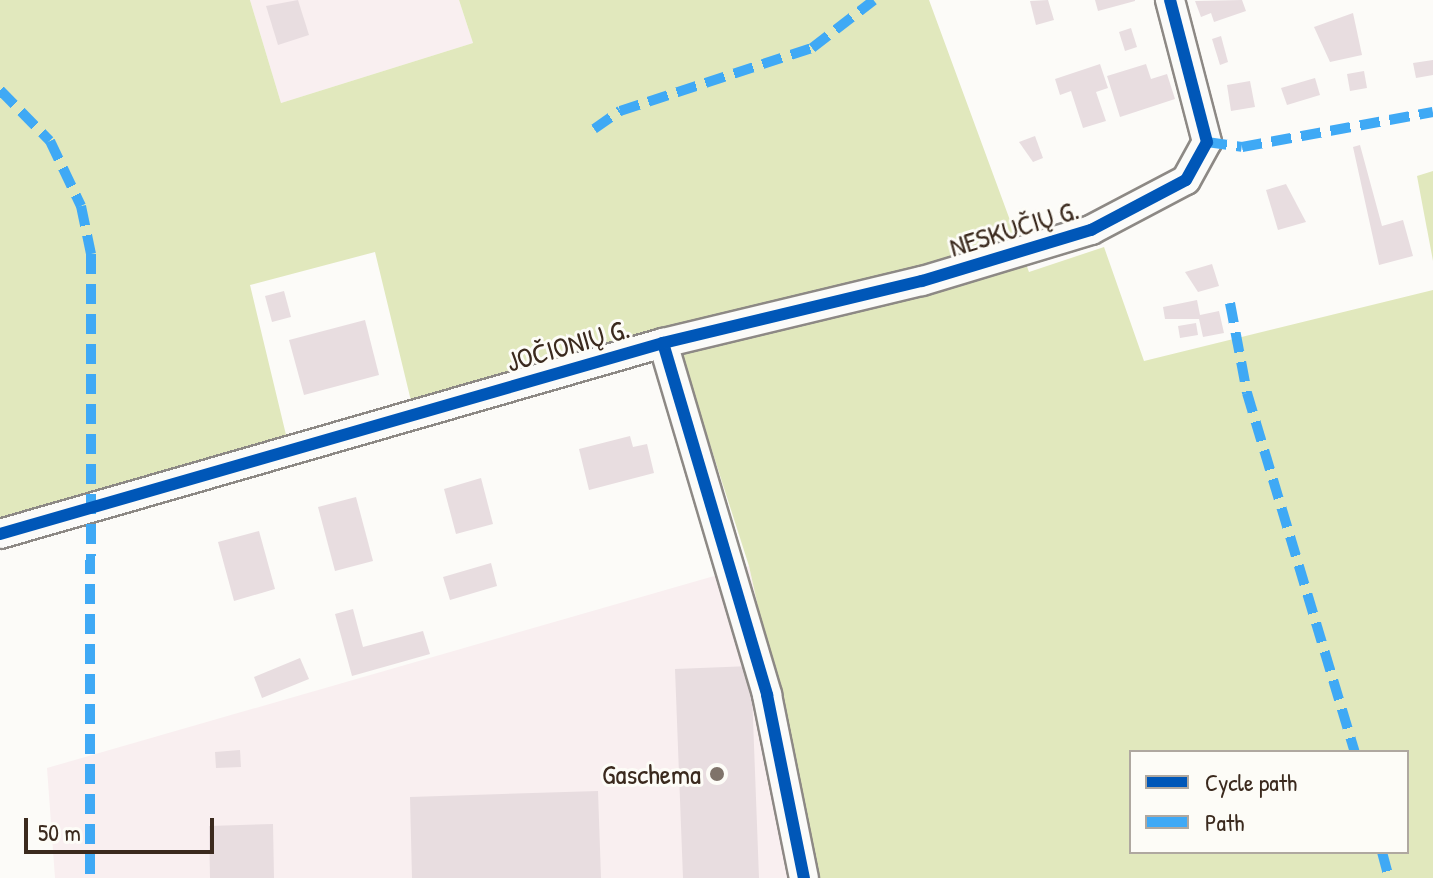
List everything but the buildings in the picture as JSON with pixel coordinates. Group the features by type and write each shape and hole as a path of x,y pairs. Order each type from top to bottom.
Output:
{"street":[{"name":"NESKUČIŲ G.","path":"663,343 1034,248 1091,230 1186,180 1207,142 1170,0"},
{"name":"JOČIONIŲ G.","path":"0,534 663,343 767,695 804,878"}],"shaded area":[{"path":"250,0 459,0 473,43 281,103"},
{"path":"749,566 818,878 55,878 47,768"}],"green space":[{"path":"0,0 250,0 281,103 473,43 459,0 929,0 1029,272 1104,247 1144,361 1433,290 1433,878 818,878 749,566 673,329 412,405 375,252 250,285 287,439 0,521"},
{"path":"1433,171 1433,261 1417,176"}],"marked path":[{"path":"594,129 620,111 812,48 874,0"},
{"path":"0,90 50,141 81,206 91,254 90,878"},
{"path":"1207,142 1242,147 1433,112"},
{"path":"1230,303 1247,393 1354,750"},
{"path":"1383,854 1389,878"}],"cycle path":[{"path":"0,534 663,343 922,281 1091,230 1186,180 1207,142 1170,0"},
{"path":"663,343 767,695 804,878"}],"place":[{"name":"Gaschema","path":"717,774"}]}
